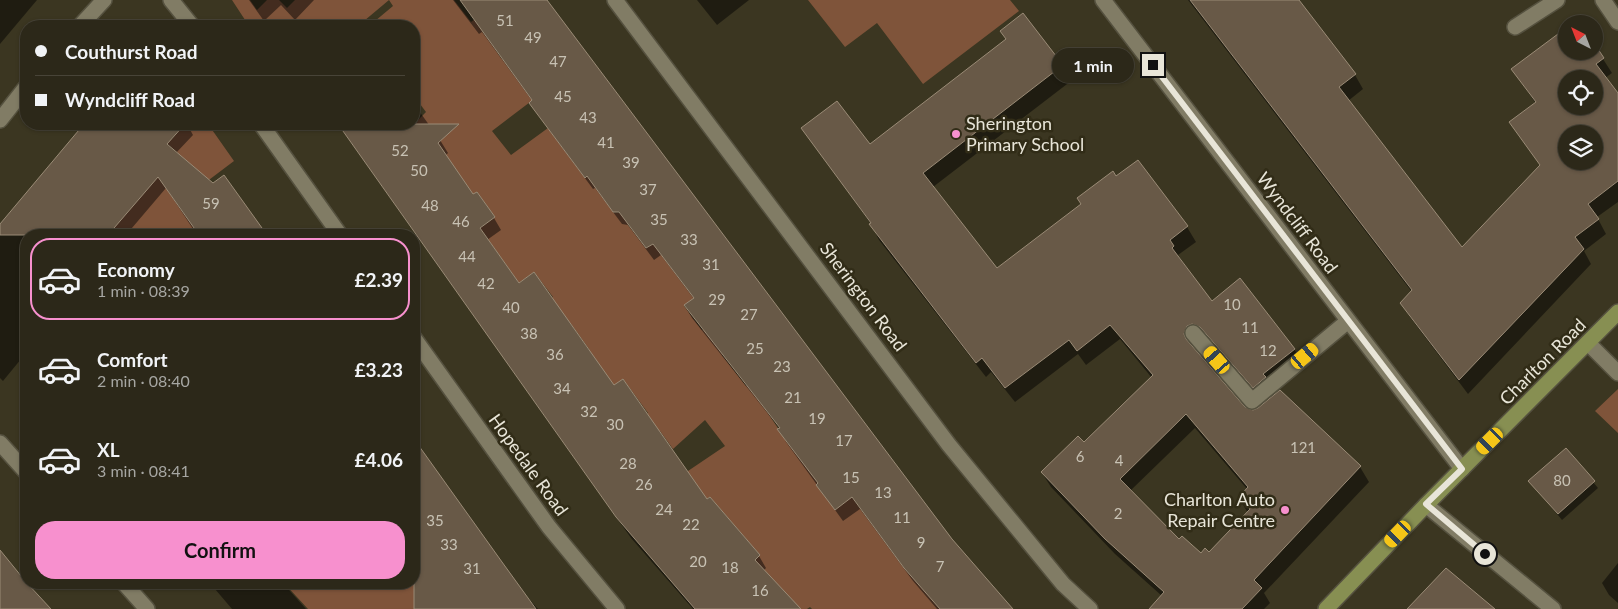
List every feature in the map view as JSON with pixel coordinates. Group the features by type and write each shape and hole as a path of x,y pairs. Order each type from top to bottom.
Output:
{"main road":[{"name":"Charlton Road","path":"1326,609 1426,504 1618,312"}],"street":[{"path":"86,20 104,0"},
{"path":"171,0 187,20"},
{"name":"Sherington Road","path":"615,0 949,445 1063,584 1090,609"},
{"name":"Wyndcliff Road","path":"1103,0 1462,469"},
{"path":"1515,27 1557,0"},
{"path":"1603,0 1618,22"},
{"path":"0,120 20,95"},
{"path":"265,130 336,229"},
{"path":"1193,333 1252,401 1348,321"},
{"path":"1588,343 1618,373"},
{"name":"Hopedale Road","path":"420,346 549,528 617,609"},
{"path":"0,442 20,465"},
{"path":"1426,504 1553,609"},
{"path":"129,589 147,609"}],"shaded area":[{"path":"232,0 250,0 257,10 267,0 279,0 287,8 295,0 389,0 365,20 245,20"},
{"path":"389,0 454,0 471,22 486,11 493,46 501,58 546,90 492,131 511,155 548,128 585,177 598,169 613,212 639,215 628,225 646,248 653,244 699,294 684,306 702,330 718,319 736,343 722,355 746,386 760,375 761,403 790,446 805,435 908,572 940,609 812,609 810,607 807,609 785,609 731,581 760,555 710,497 706,499 685,473 725,446 705,420 673,449 660,431 627,453 617,436 648,413 623,379 592,401 589,349 571,324 547,302 553,297 534,272 519,283 480,228 495,217 477,192 462,202 410,130 420,130 420,118 426,112 420,104 420,20 376,20 393,6"},
{"path":"808,0 1010,0 1019,11 923,84 877,23 845,47"},
{"path":"152,130 162,130 172,139 180,130 212,130 234,161 177,204 195,229 104,229 147,188 178,153"},
{"path":"1618,389 1618,433 1595,411"},
{"path":"443,558 431,609 308,609 290,589 420,589 420,577"}],"building":[{"path":"460,0 547,0 952,539 1013,609 940,609 904,568 852,497 835,510 816,485 818,483 777,429 780,428 684,305 694,298 653,244 646,248 619,212 613,212 587,176 585,178 529,103 532,100"},
{"path":"1190,0 1299,0 1356,74 1339,87 1462,247 1540,165 1509,122 1536,102 1511,69 1558,34 1558,60 1601,60 1596,64 1601,70 1558,70 1558,115 1603,115 1603,73 1618,93 1618,181 1588,204 1599,219 1575,237 1584,249 1459,380 1400,303 1412,290"},
{"path":"1023,13 1063,65 923,173 997,268 1081,204 1077,198 1113,171 1116,176 1138,160 1188,226 1170,240 1174,246 1172,248 1212,301 1240,278 1295,349 1263,374 1266,377 1253,388 1200,327 1192,324 1187,326 1184,334 1186,339 1245,407 1253,410 1258,408 1280,390 1361,466 1254,580 1262,588 1242,609 1149,609 1164,592 1105,539 1041,472 1078,436 1084,442 1153,375 1110,325 1077,351 1069,340 1005,388 982,358 976,363 869,224 871,223 801,128 837,101 870,144 1006,39 1000,31","holes":["1186,414 1248,487 1238,498 1250,509 1209,552 1205,548 1201,553 1182,536 1179,539 1120,479"]},
{"path":"420,124 459,124 438,143 473,194 477,192 495,217 480,228 519,283 534,272 614,385 623,379 707,499 710,497 760,555 755,560 801,609 695,609 616,517 420,240 420,229 412,229 342,130 420,130"},
{"path":"79,130 180,130 167,144 213,183 224,175 263,229 195,229 158,177 113,229 20,229 20,235 0,235 0,224"},
{"path":"420,447 536,609 414,609 414,589 420,589"},
{"path":"1566,448 1595,481 1558,514 1528,481"},
{"path":"0,550 20,575 20,589 32,589 51,609 0,609"},
{"path":"1446,568 1495,609 1407,609"}],"place":[{"name":"Sherington Primary School","path":"956,134"},
{"name":"Charlton Auto Repair Centre","path":"1285,510"}],"route":[{"path":"1153,65 1462,469 1426,504 1485,554"}]}
